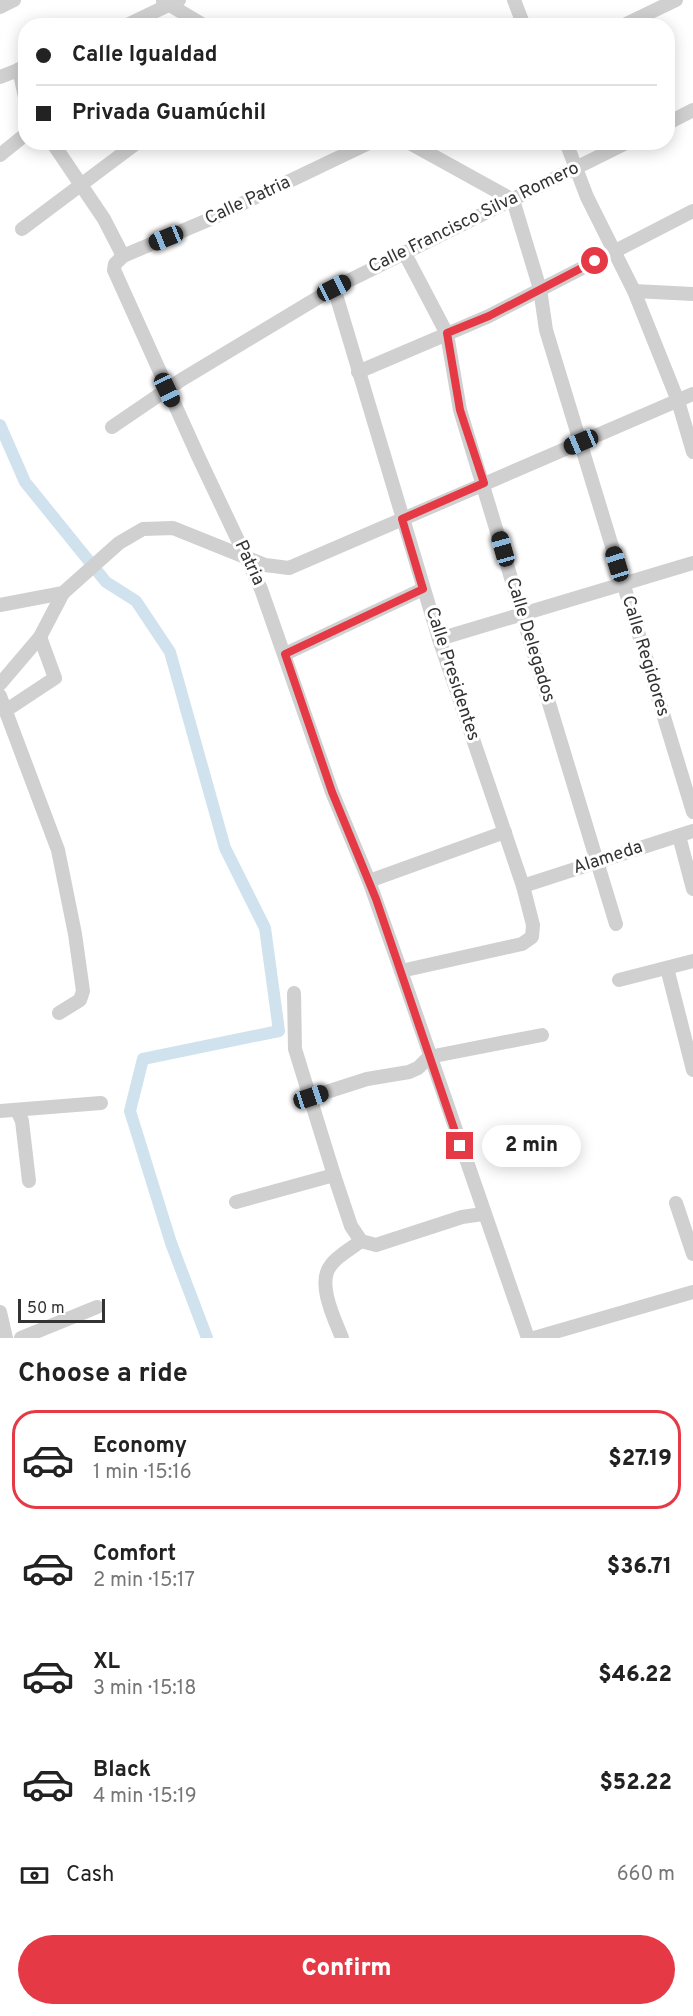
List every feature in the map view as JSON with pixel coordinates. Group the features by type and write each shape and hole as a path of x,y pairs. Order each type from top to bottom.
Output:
{"street":[{"path":"0,7 14,0"},
{"path":"514,0 521,18"},
{"path":"639,18 676,0"},
{"path":"140,18 170,2 193,18"},
{"path":"0,77 18,70"},
{"path":"675,119 693,110"},
{"path":"0,156 18,141"},
{"path":"57,150 104,219 123,256"},
{"path":"22,229 127,150"},
{"name":"Calle Patria","path":"123,256 208,220 354,150"},
{"path":"422,150 513,200"},
{"path":"569,150 613,251 634,291 678,401 693,452"},
{"name":"Calle Francisco Silva Romero","path":"112,427 167,390 334,288 612,150"},
{"name":"Calle Regidores","path":"513,200 540,289 546,330 693,812"},
{"path":"358,372 489,316 693,211"},
{"path":"404,252 447,333"},
{"name":"Patria","path":"123,256 115,264 116,275 167,390 247,557 285,654 332,792 369,881 401,971 483,1214 528,1338"},
{"name":"Calle Presidentes","path":"334,288 423,589 523,886 534,931 528,941 432,966 401,971"},
{"path":"634,291 693,294"},
{"name":"Calle Delegados","path":"447,333 454,384 521,615 599,860 616,924"},
{"path":"0,684 40,637 63,593 112,549 143,529 173,528 276,568 289,568 693,394"},
{"path":"439,639 693,563"},
{"path":"285,654 423,589"},
{"path":"0,605 63,593"},
{"path":"6,711 55,678 40,637"},
{"path":"0,696 58,850 75,934 83,991 80,1000 59,1013"},
{"name":"Alameda","path":"523,886 693,831"},
{"path":"369,881 505,832"},
{"path":"679,836 693,889"},
{"path":"619,980 693,961"},
{"path":"667,968 693,1070"},
{"path":"294,993 295,1049 351,1226 361,1241 376,1245 452,1220 483,1214"},
{"path":"311,1097 367,1079 409,1072 418,1068 429,1057 542,1035"},
{"path":"0,1111 100,1103"},
{"path":"16,1110 22,1121 29,1181"},
{"path":"236,1202 334,1175"},
{"path":"676,1203 693,1254"},
{"path":"342,1338 329,1299 326,1278 331,1264 361,1241"},
{"path":"534,1338 693,1292"},
{"path":"21,1338 97,1307"},
{"path":"0,1312 6,1338"}],"waterway":[{"path":"0,425 25,482 106,582 136,601 170,652 225,848 265,928 279,1031 143,1059 130,1111 171,1243 207,1338"}],"route":[{"path":"460,1146 376,899 332,792 285,654 423,589 402,519 484,483 460,410 447,333 489,316 595,261"}]}
